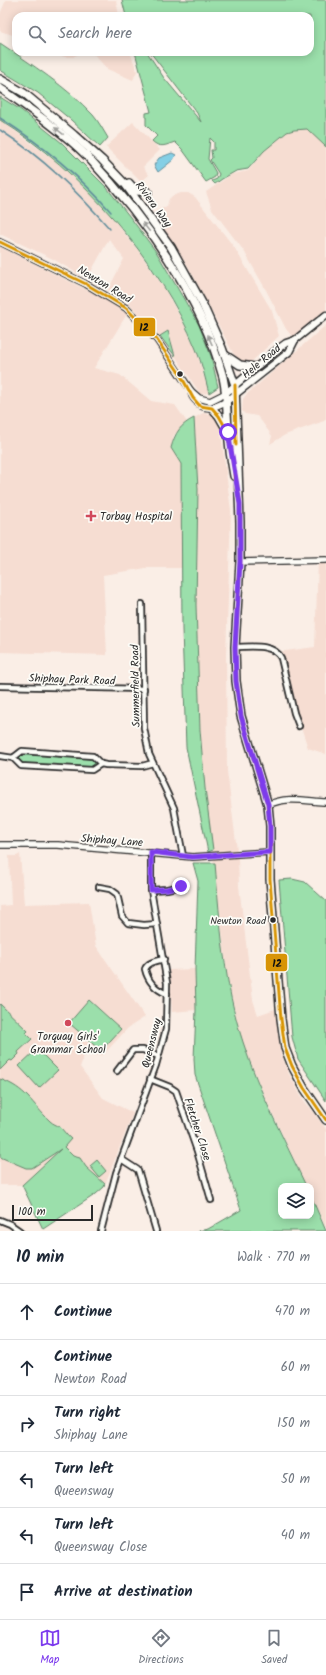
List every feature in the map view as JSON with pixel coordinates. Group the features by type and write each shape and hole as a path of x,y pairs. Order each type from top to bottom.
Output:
{"main road":[{"name":"Riviera Way","path":"0,79 24,94 102,160 125,184 171,247 202,303 225,355 235,385 240,504"},
{"name":"Riviera Way","path":"0,88 65,136 88,157 148,230 173,267 195,307 214,349 226,392 228,432"},
{"path":"102,160 110,164 136,191 148,192"},
{"name":"Hele Road","path":"226,392 286,343 295,340 326,315"},
{"name":"Hele Road","path":"227,401 289,352 295,340"},
{"path":"225,355 240,365 255,367"},
{"path":"212,408 219,416 228,432 240,504 240,562 235,647 236,681 241,716 268,804 278,988 285,1048 292,1066 304,1088 326,1120"}],"street":[{"name":"Newton Road","path":"0,242 86,284 126,308 157,340 191,391 199,398 210,401 226,392"},
{"name":"Newton Road","path":"191,391 191,395 200,406 212,408"},
{"path":"212,408 227,401"},
{"path":"240,562 326,560"},
{"name":"Summerfield Road","path":"142,604 144,728 149,754 174,808 183,856"},
{"path":"235,647 269,648 278,652 282,658 294,713 299,726"},
{"name":"Shiphay Park Road","path":"0,686 144,689"},
{"path":"13,758 22,751 93,756 101,764"},
{"path":"0,756 13,758 21,766 92,770 101,764 142,766 153,764"},
{"path":"268,804 276,800 290,799 326,802"},
{"name":"Shiphay Lane","path":"0,845 58,845 151,852 192,857 270,852"},
{"name":"Queensway","path":"101,1231 121,1159 158,1056 166,1028 167,994 164,959 151,890 151,852"},
{"path":"151,890 181,886"},
{"path":"99,887 110,889 117,894 122,916 128,923 144,925 157,924"},
{"path":"164,959 146,965 145,969 150,981 157,990 167,994"},
{"path":"117,1071 133,1050 143,1050 158,1056"},
{"name":"Fletcher Close","path":"150,1079 176,1091 212,1200"},
{"path":"121,1159 138,1170 156,1231"},
{"path":"0,1220 10,1224 20,1231"}],"shaded area":[{"path":"6,0 116,0 118,12 12,12 12,35 0,31 0,14"},
{"path":"62,56 75,56 73,57"},
{"path":"96,56 131,56 137,71 133,80 107,69"},
{"path":"0,120 55,161 90,193 140,253 164,288 186,328 196,350 209,393 200,394 175,356 168,331 160,336 126,301 108,290 124,259 109,239 87,279 53,259 0,234"},
{"path":"133,122 160,150 143,167 149,175 141,182 106,147"},
{"path":"307,129 326,144 326,315 295,340 286,329 244,251 212,209 206,192 232,174 248,171 264,151 287,132"},
{"path":"181,193 188,193 195,197 234,247 272,311 279,336 251,362 240,362 233,353 188,266 159,223 156,211 167,206 169,199 172,196"},
{"name":"Torbay Hospital","path":"0,247 101,297 127,314 94,368 120,375 151,401 175,405 187,422 174,435 171,448 181,464 182,568 146,568 103,575 107,655 0,652"},
{"path":"326,325 326,419 285,435 270,444 272,436 257,416 245,414 242,411 243,399"},
{"path":"203,413 213,414 220,425 231,511 226,655 227,771 253,1000 258,1015 275,1009 281,1055 289,1074 302,1098 326,1129 326,1228 314,1202 314,1183 305,1183 259,1084 242,1041 228,983 205,788 200,730 196,605 198,489 194,418"},
{"path":"318,560 326,560 326,754 308,748 302,730 299,726 278,652 315,647"},
{"name":"Torquay Girls' Grammar School","path":"20,854 24,904 89,902 96,946 145,1017 128,1028 103,1055 84,1056 80,1067 103,1098 133,1113 104,1187 43,1229 22,1185 0,1185 0,906 11,905 9,856 17,856"},
{"path":"195,969 196,1010 172,1012 169,970"}],"green space":[{"path":"122,0 326,0 326,147 307,129 287,132 264,151 248,169 236,171 215,184 212,181 217,179 219,174 210,160 212,158 211,150 214,150 214,142 210,138 208,159 216,173 215,177 206,182 182,149 175,142 160,146 152,141 157,136 146,125 146,113 151,112 136,56 150,56 164,78 201,122 197,113 153,56 314,56 314,12 125,12"},
{"path":"0,43 12,51 12,56 19,56 72,95 93,115 108,138 100,147 71,120 38,93 0,70"},
{"path":"0,97 21,110 62,143 107,188 130,217 157,253 199,325 211,356 218,387 209,393 198,354 181,316 162,283 140,251 115,220 60,164 0,120"},
{"path":"168,331 175,356 160,336"},
{"path":"194,418 198,489 196,605 200,730 205,788 213,850 208,852 186,747 182,629 181,464 171,448 174,438 179,430"},
{"path":"20,754 92,759 95,761 96,767 93,770 22,765 16,758"},
{"path":"193,863 215,863 227,976 231,998 243,1042 256,1079 305,1183 278,1183 278,1219 314,1219 314,1203 326,1231 198,1231 208,1229 241,1210 195,1075 195,969 198,881"},
{"path":"292,879 305,882 326,901 326,1101 298,1059 292,1037 279,880"},
{"path":"89,1000 121,1029 101,1051 69,1023"},
{"path":"0,1004 28,1031 26,1033 32,1039 18,1052 19,1054 12,1061 10,1060 0,1070"},
{"path":"37,1049 58,1070 39,1088 19,1066"},
{"path":"0,1079 17,1087 52,1123 60,1127 71,1139 64,1147 73,1156 80,1158 86,1167 105,1184 104,1187 96,1194 43,1229 22,1185 61,1149 32,1168 26,1168 0,1157"},
{"path":"97,1160 106,1171 99,1177 90,1166"}],"water":[{"path":"172,153 176,155 173,160 158,172 154,165 159,158"}],"waterway":[{"path":"0,118 45,149 86,185 111,212"},
{"path":"0,130 45,163 85,201 110,229"}],"transit line":[{"name":"12","path":"0,242 86,284 126,308 157,340 180,374 193,398 200,406 212,408 219,416 228,432 240,504 240,562 235,647 236,681 241,716 268,805 270,826 270,879 281,1019 285,1048 292,1066 304,1088 326,1120"},
{"name":"12","path":"235,385 236,445"}],"place":[{"name":"Torbay Hospital","path":"91,516"},
{"name":"Newton Road","path":"273,920"},
{"name":"Torquay Girls' Grammar School","path":"68,1023"}],"route":[{"path":"181,886 151,890 151,852 192,857 206,857 270,852 268,804 241,716 236,681 235,647 240,562 240,504 233,470 228,432"}]}
